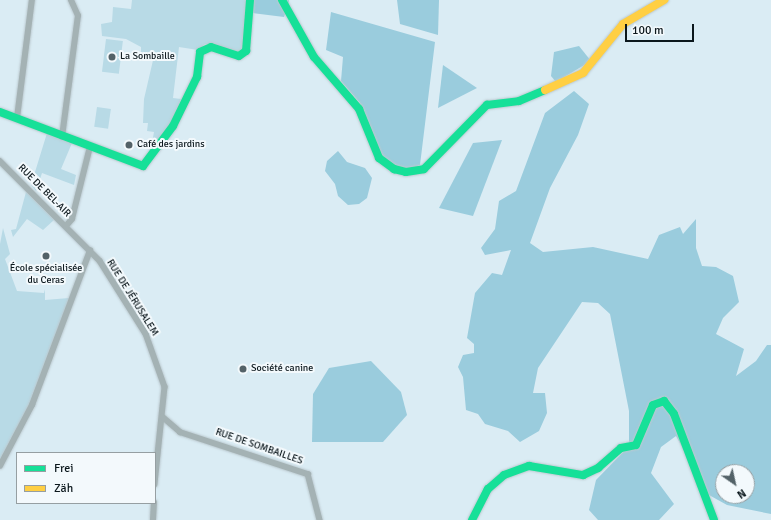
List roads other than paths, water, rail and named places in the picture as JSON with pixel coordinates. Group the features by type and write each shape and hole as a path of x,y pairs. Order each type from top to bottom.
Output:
{"street":[{"path":"17,118 32,0"},
{"path":"62,137 78,16 76,6 71,0"},
{"path":"0,112 138,166 145,164 170,131 195,81 200,52 211,47 239,56 246,51 250,0"},
{"path":"282,0 314,57 359,109 379,158 394,169 406,172 424,169 435,161 487,105 520,101 583,73 623,24 664,0"},
{"name":"RUE DE BEL-AIR","path":"0,161 66,226 72,219 90,147"},
{"name":"RUE DE JÉRUSALEM","path":"66,226 90,251 111,277 152,348 165,387 156,476"},
{"path":"0,466 32,406 90,251"},
{"path":"472,520 488,490 504,475 529,466 583,474 598,468 621,448 636,445 653,406 664,401 674,414 714,520"},
{"name":"RUE DE SOMBAILLES","path":"163,417 180,432 308,474 320,520"},
{"path":"154,504 154,520"}],"place":[{"name":"La Sombaille","path":"112,57"},
{"name":"Café des jardins","path":"129,145"},
{"name":"École spécialisée du Ceras","path":"46,256"},
{"name":"Société canine","path":"243,369"}]}
